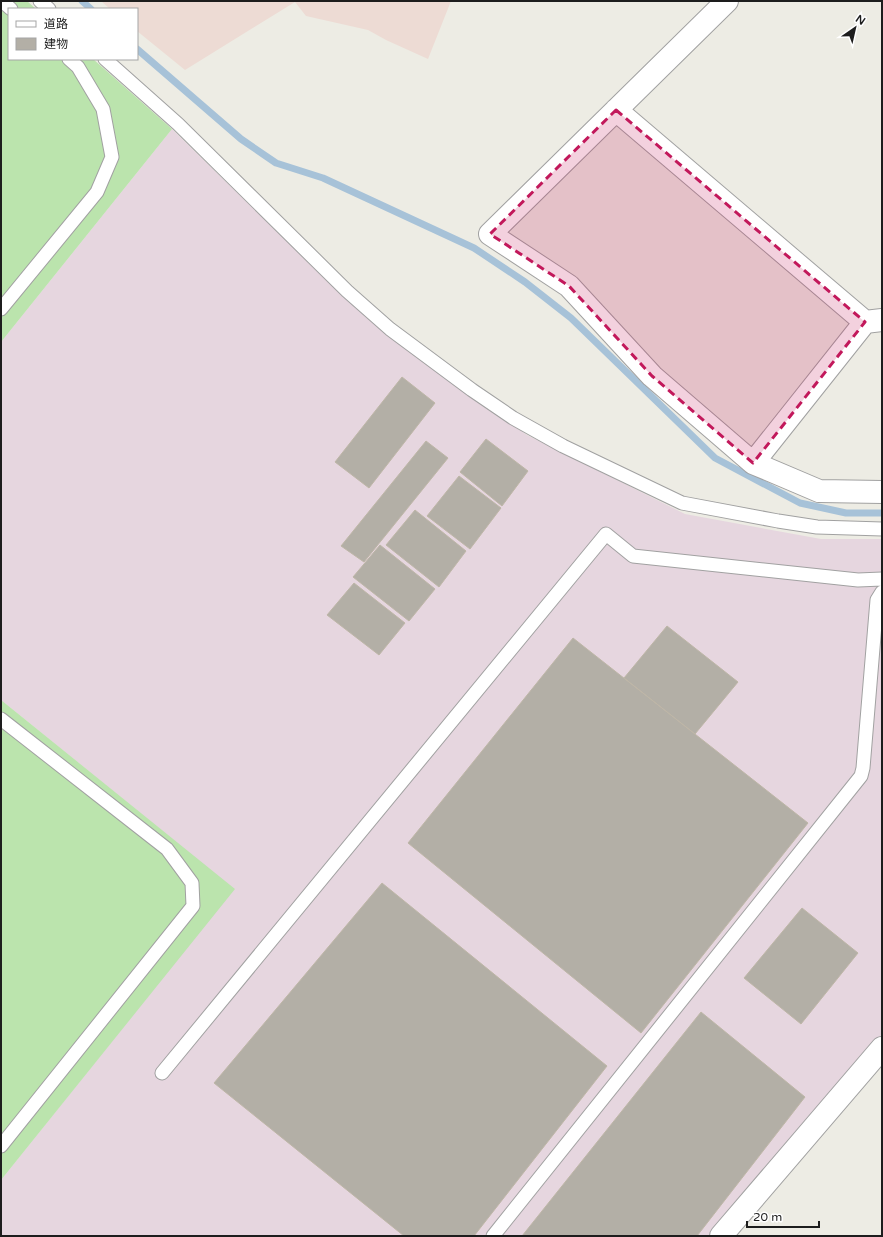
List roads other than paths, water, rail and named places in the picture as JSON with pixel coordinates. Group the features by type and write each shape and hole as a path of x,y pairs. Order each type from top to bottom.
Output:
{"street":[{"path":"726,1 490,234 569,286 652,376 753,463 819,491 882,492"},
{"path":"616,110 874,321 753,463"},
{"path":"721,1236 882,1048"}],"lane":[{"path":"2,1 11,8"},
{"path":"40,1 48,8"},
{"path":"1,309 97,192 112,157 103,110 78,67 70,60"},
{"path":"106,60 178,124 352,296 390,329 472,390 513,418 563,446 682,503 817,527 882,529"},
{"path":"162,1073 606,534 633,556 858,580 882,579"},
{"path":"493,1236 861,776 863,768 877,600 882,592"},
{"path":"1,720 167,849 192,883 193,906 1,1146"}],"waterway":[{"path":"82,1 90,8"},
{"path":"138,50 241,139 276,163 323,178 474,248 525,282 571,318 715,458 800,503 846,513 882,513"}]}
